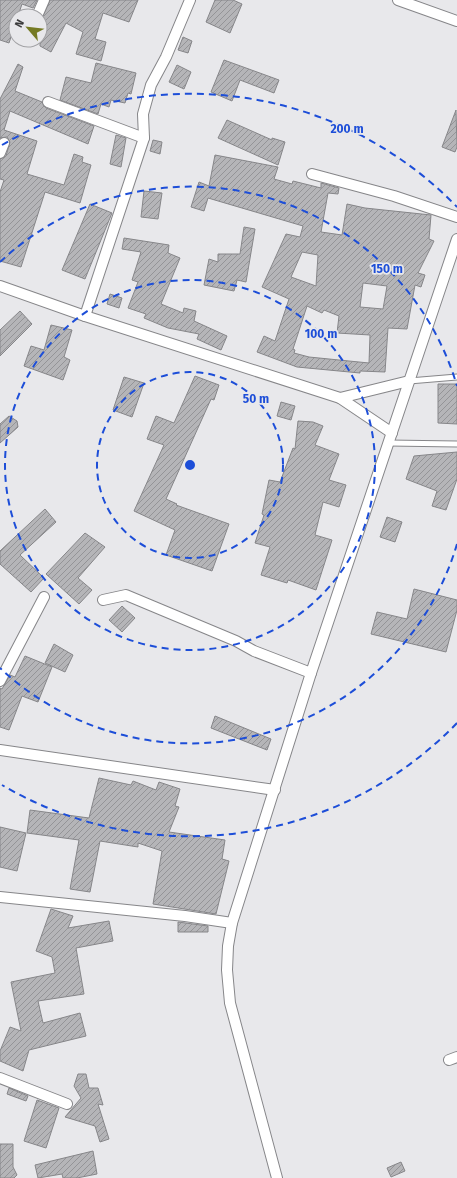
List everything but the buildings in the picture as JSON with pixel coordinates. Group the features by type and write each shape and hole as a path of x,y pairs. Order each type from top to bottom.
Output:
{"street":[{"path":"85,316 144,138 143,114 151,85 166,57 190,0"},
{"path":"398,0 457,21"},
{"path":"48,102 144,138"},
{"path":"0,153 4,143"},
{"path":"312,174 394,196 457,217"},
{"path":"277,1178 230,1003 228,946 232,923 311,673 409,381 455,253 457,239"},
{"path":"0,286 85,316 340,398 390,438"},
{"path":"340,398 409,381"},
{"path":"103,600 126,595 229,638 254,651 311,673"},
{"path":"0,681 44,597"},
{"path":"0,750 275,790"},
{"path":"1,900 185,916 232,923"},
{"path":"0,1078 67,1104"}],"lane":[{"path":"409,381 457,378"},
{"path":"390,438 457,444"}]}
